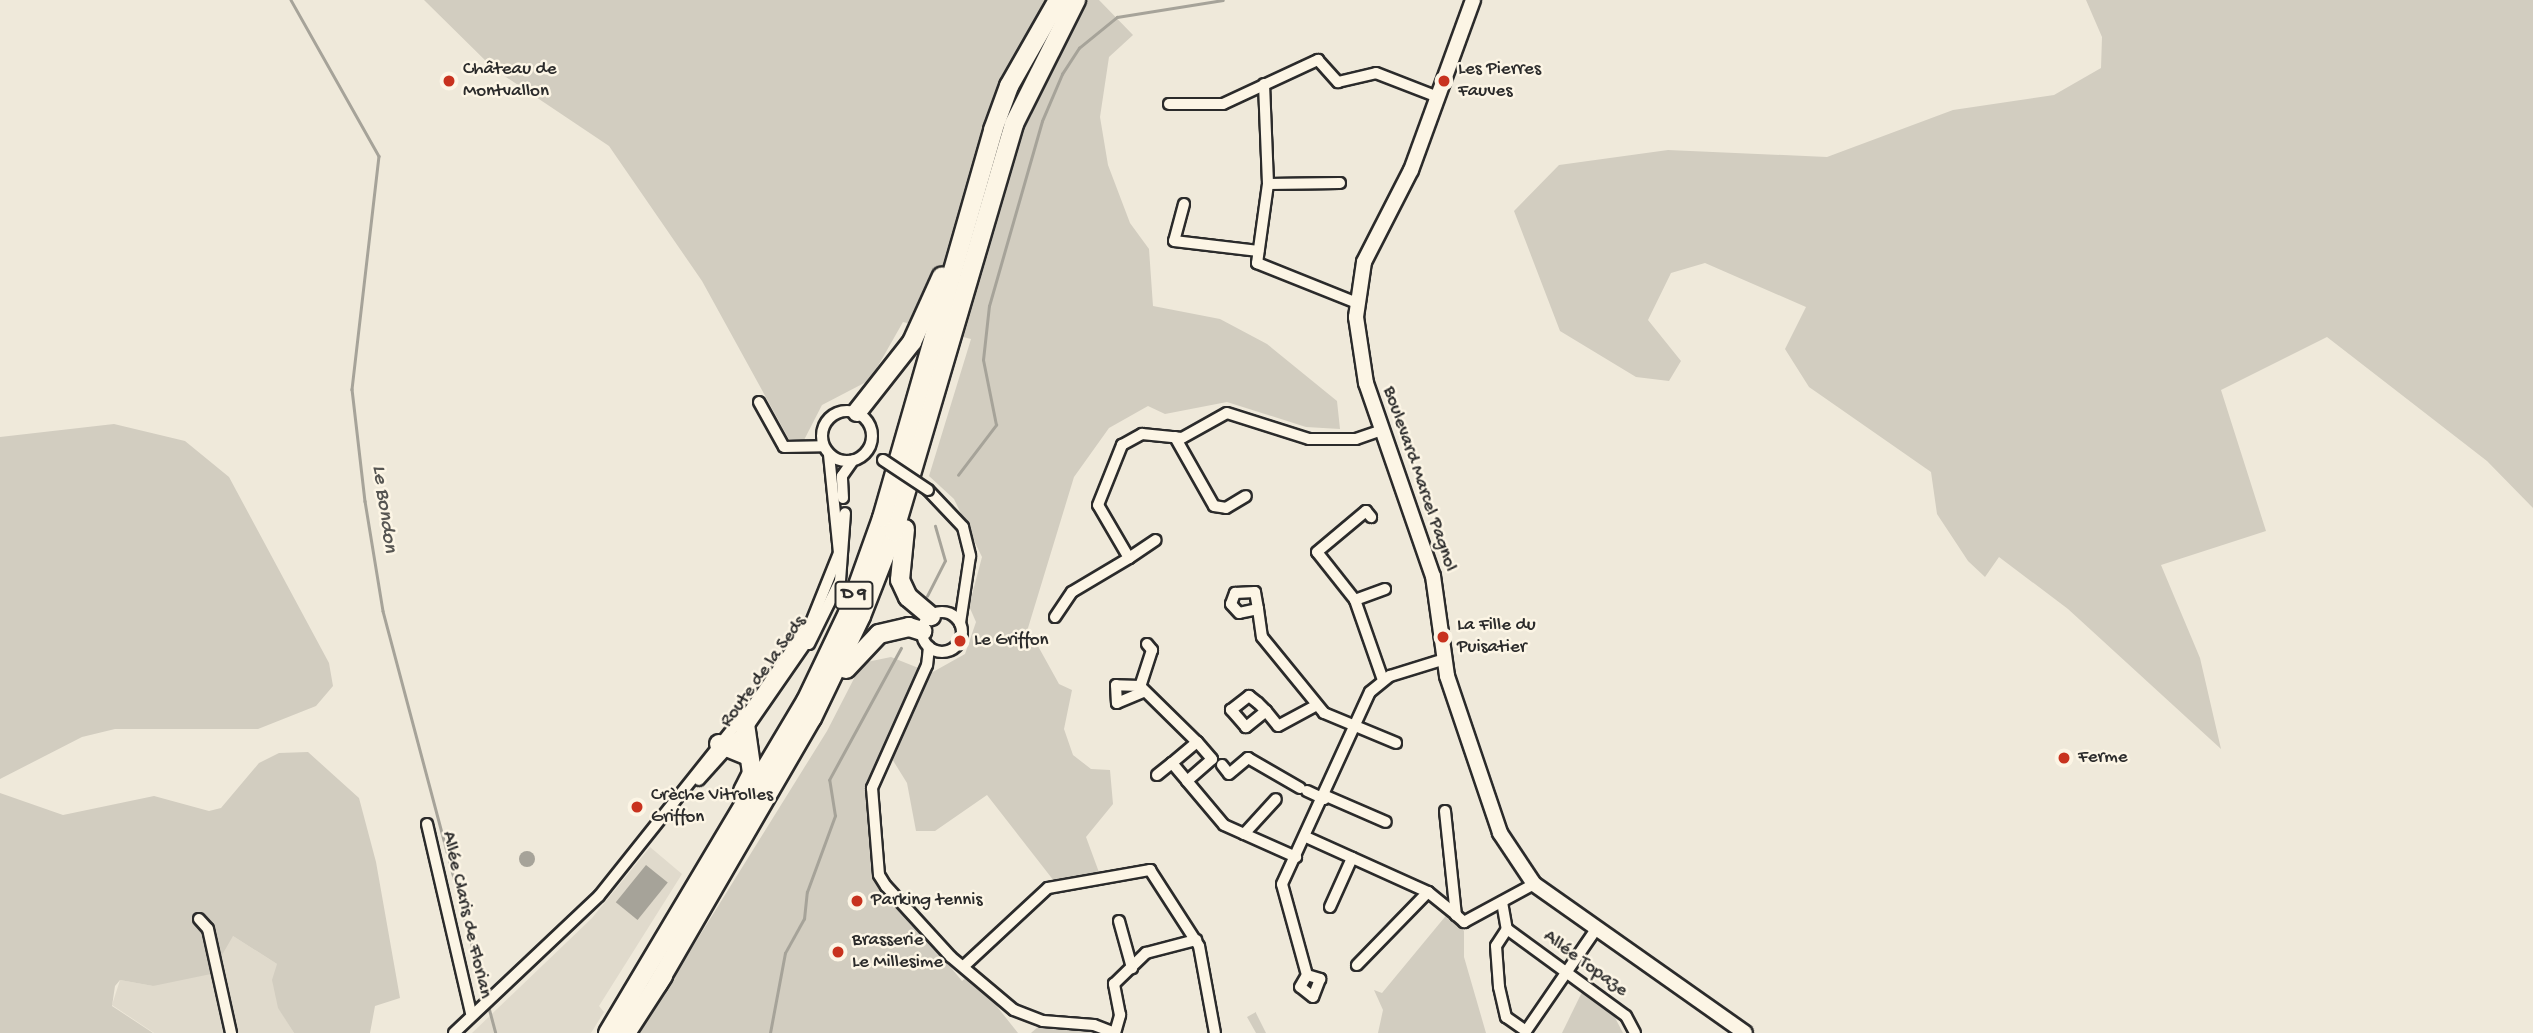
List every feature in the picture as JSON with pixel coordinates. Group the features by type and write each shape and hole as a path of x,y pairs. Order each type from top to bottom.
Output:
{"highway":[{"name":"D 9","path":"608,1033 800,712 848,613 882,518 981,171 1009,86 1057,0"},
{"name":"D 9","path":"626,1033 657,985 812,718 861,616 942,376 1014,124 1039,65 1076,0"},
{"path":"1039,65 1083,0"},
{"path":"857,412 912,342 981,171"},
{"path":"931,626 908,597 897,565 942,376"},
{"path":"657,985 799,757 852,657 879,634 909,627 931,626"},
{"path":"639,982 749,780 745,729 808,633"},
{"path":"724,747 748,756"}],"street":[{"name":"Boulevard Marcel Pagnol","path":"1473,0 1411,170 1373,237 1357,303 1360,359 1433,576 1445,659 1500,832 1534,884 1745,1033"},
{"path":"1170,104 1223,104 1318,60 1338,82 1376,74 1436,103"},
{"path":"1264,84 1268,184 1257,263 1357,303"},
{"path":"1268,184 1340,183"},
{"path":"1184,204 1174,242 1258,251"},
{"path":"759,402 784,447 826,450 853,460 867,449 870,429 857,412 826,422 826,450"},
{"path":"1129,558 1098,505 1122,446 1142,434 1175,437 1227,413 1309,439 1356,439 1382,430"},
{"path":"1175,437 1214,506 1226,508 1246,496"},
{"path":"867,449 929,490 963,527 970,556 963,589 960,641 927,666"},
{"name":"Route de la Seds","path":"454,1033 474,1010 599,896 724,747 808,633 839,553 826,450"},
{"name":"Route de la Seds","path":"724,747 745,729 815,636 840,581 846,553 842,475 853,460"},
{"path":"1371,517 1366,511 1317,552 1355,600 1383,680"},
{"path":"1055,617 1072,592 1156,540"},
{"path":"963,589 931,626 927,666 872,788 874,837 886,886 965,965 1031,1018 1115,1033 1120,1015 1114,984 1146,953 1196,940"},
{"path":"1355,600 1385,589"},
{"path":"1258,609 1262,638 1317,705 1355,726 1396,743"},
{"path":"931,626 960,623"},
{"path":"931,626 946,652"},
{"path":"1147,644 1152,650 1142,689 1175,715 1229,774 1248,758 1257,768 1386,822"},
{"path":"1307,975 1281,892 1296,857 1355,726 1383,680 1445,659"},
{"path":"1266,711 1278,726 1290,725 1317,705"},
{"path":"1157,775 1197,741"},
{"path":"1187,781 1218,762"},
{"path":"1172,763 1224,825 1296,857"},
{"path":"1244,834 1276,799"},
{"path":"1445,811 1460,918"},
{"name":"Allée Claris de Florian","path":"427,824 474,1010"},
{"path":"1306,836 1428,892 1460,918"},
{"path":"1330,907 1352,858"},
{"path":"965,965 1048,888 1150,870 1196,940 1215,1033"},
{"path":"1460,918 1502,902 1534,884"},
{"path":"1357,965 1428,892"},
{"path":"1502,902 1507,929 1496,946 1499,987 1506,1017 1526,1031 1565,970 1596,929"},
{"path":"199,919 208,929 231,1033"},
{"path":"1119,921 1132,968"},
{"name":"Allée Topaze","path":"1507,929 1626,1016 1635,1033"}],"shaded area":[{"path":"424,0 1099,0 1133,35 1109,57 1100,117 1108,165 1130,223 1149,249 1153,306 1220,319 1267,344 1337,401 1340,429 1306,427 1227,402 1165,414 1148,406 1109,428 1074,477 1028,628 1059,684 1072,690 1064,729 1073,755 1091,769 1110,770 1113,804 1086,837 1100,875 1054,881 987,795 935,831 916,831 907,783 884,746 866,790 874,875 962,981 971,974 1018,1033 639,1033 827,731 862,663 891,657 931,673 965,654 976,622 969,606 982,557 954,499 929,476 971,339 903,322 870,380 822,405 803,442 791,443 702,281 609,146 494,69"},
{"path":"2086,0 2533,0 2533,508 2487,461 2327,337 2221,390 2266,531 2161,565 2200,658 2221,749 2068,609 1999,557 1985,577 1968,561 1937,514 1931,472 1809,387 1785,349 1806,307 1705,263 1671,273 1648,320 1681,361 1669,381 1636,377 1560,331 1514,211 1559,165 1668,150 1827,157 1953,110 2054,95 2101,68 2102,37"},
{"path":"114,424 185,441 229,477 329,663 333,686 316,706 258,729 115,729 82,737 0,779 0,437"},
{"path":"308,752 359,798 376,862 400,998 375,1006 370,1033 294,1033 278,1008 272,980 277,964 233,936 211,974 153,986 120,980 115,986 112,1006 153,1033 0,1033 0,793 63,815 154,796 209,811 221,808 259,763 279,753"},
{"path":"650,847 682,874 599,1006 604,1012 591,1033 472,1033 592,918"},
{"path":"527,851 535,859 527,867 519,859"},
{"path":"646,865 668,883 638,920 616,902"},
{"path":"1449,912 1464,931 1464,957 1486,1033 1378,1033 1383,1010 1374,990 1382,993"},
{"path":"233,936 277,964 278,1007 294,1033 154,1033 112,1005 120,980 153,986"},
{"path":"1583,990 1610,1008 1623,1033 1562,1033"},
{"path":"1256,1012 1266,1033 1256,1033 1247,1017"},
{"path":"1039,1026 1093,1029 1106,1033 1031,1033"}],"waterway":[{"name":"Le Bondon","path":"291,0 379,156 352,389 365,501 383,611 486,998"},
{"path":"958,475 996,425 983,360 989,306 1042,121 1062,74 1079,48 1117,17 1223,0"},
{"path":"927,596 945,561 935,526"},
{"path":"770,1033 785,953 804,919 807,892 835,816 829,780 901,648"},
{"name":"Le Bondon","path":"488,1004 496,1033"}],"place":[{"name":"Château de Montvallon","path":"449,81"},
{"name":"Les Pierres Fauves","path":"1444,81"},
{"name":"La Fille du Puisatier","path":"1443,637"},
{"name":"Le Griffon","path":"960,641"},
{"name":"Ferme","path":"2064,758"},
{"name":"Crèche Vitrolles Griffon","path":"637,807"},
{"name":"Parking tennis","path":"857,901"},
{"name":"Brasserie Le Millesime","path":"838,952"}]}
